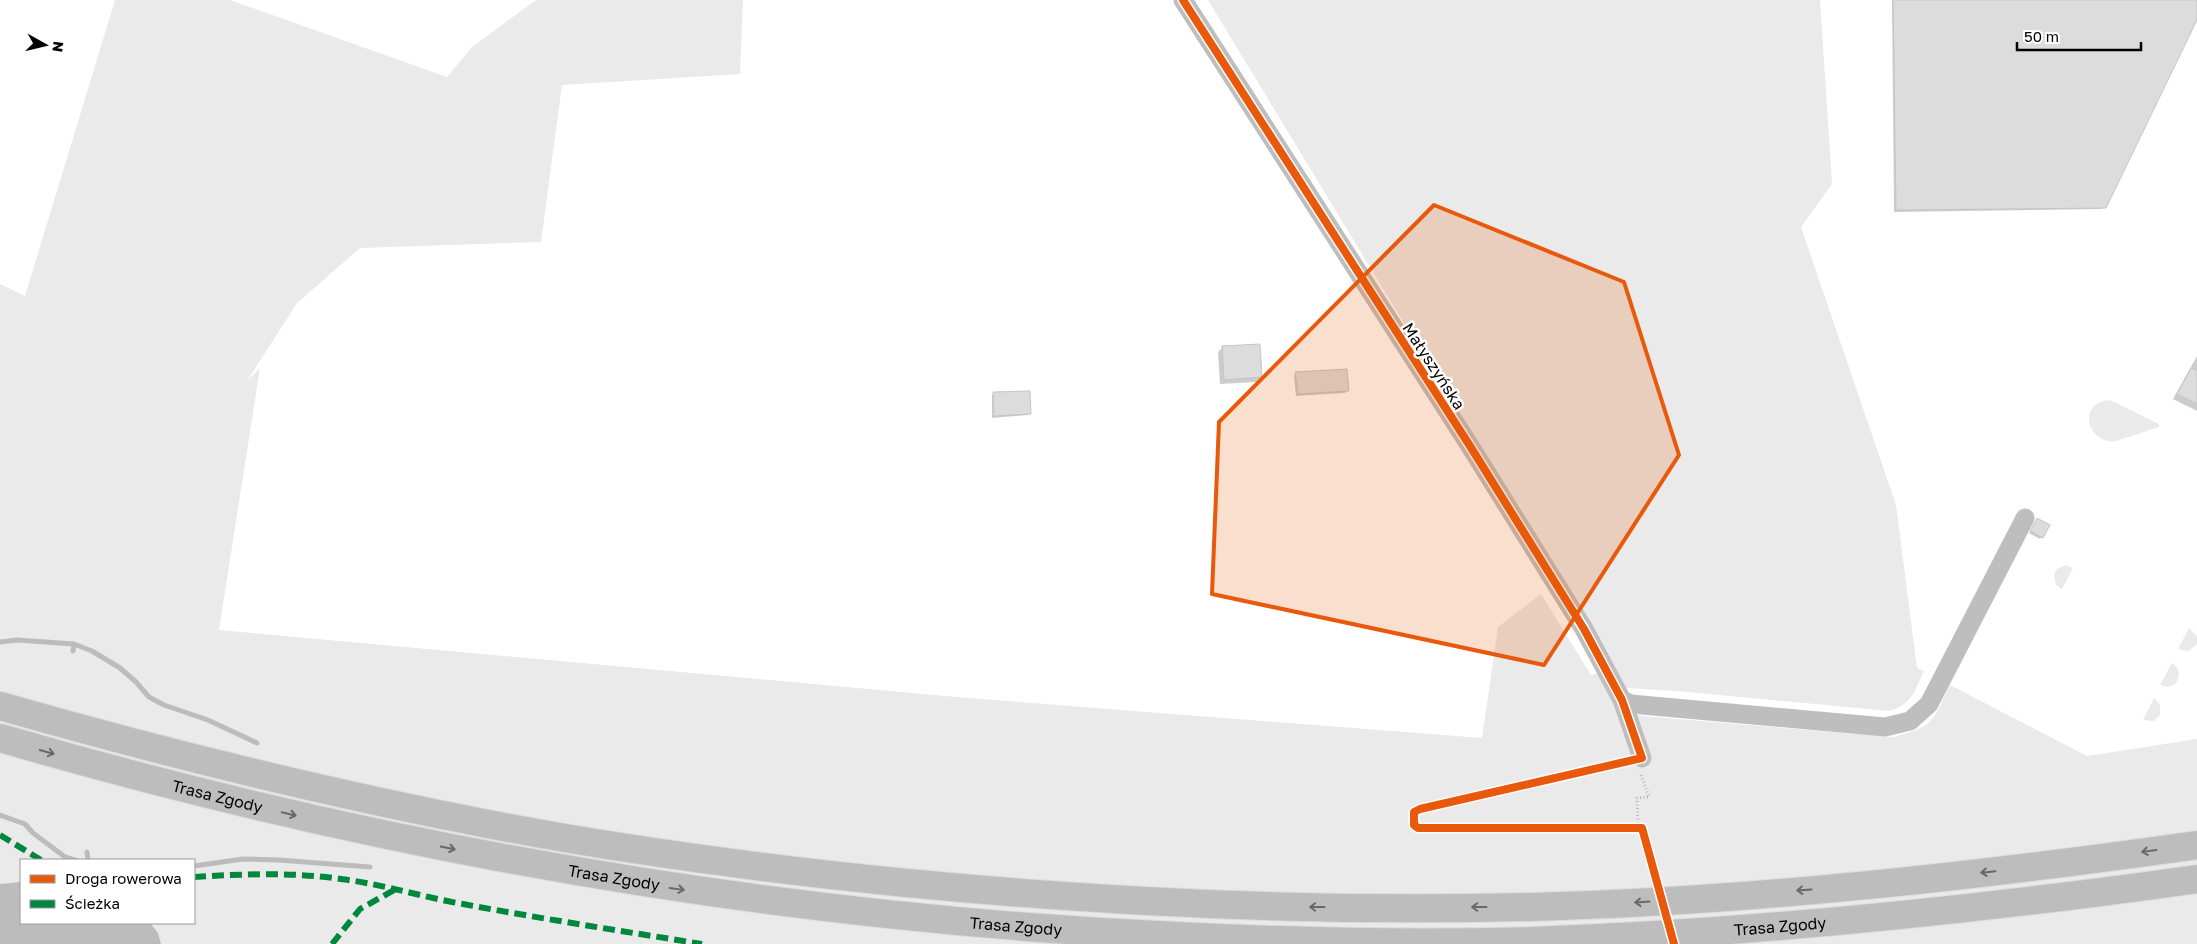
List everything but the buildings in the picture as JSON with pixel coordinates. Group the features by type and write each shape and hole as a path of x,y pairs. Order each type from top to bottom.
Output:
{"highway":[{"name":"Trasa Zgody","path":"0,706 228,767 492,825 669,854 810,873 984,890 1139,901 1307,907 1526,907 1640,903 1852,886 2090,860 2197,845"},
{"name":"Trasa Zgody","path":"0,738 232,802 575,873 804,906 984,925 1136,935 1307,942 1526,941 1643,936 1852,920 1996,906 2197,880"}],"street":[{"name":"Małyszyńska","path":"1183,0 1470,446 1584,629 1622,700 1642,758"},
{"path":"1622,700 1631,704 1885,727 1910,721 1929,704 2025,518"}],"path":[{"path":"1642,758 1639,768 1648,797 1637,798 1638,823 1642,828 1644,837"},
{"path":"1632,828 1642,828"}],"highlighted area":[{"path":"1434,205 1624,282 1679,455 1544,665 1212,594 1219,422"}],"shaded area":[{"path":"115,0 230,0 447,77 472,47 536,0 743,0 740,74 562,85 541,242 360,248 297,303 247,381 260,368 219,630 956,697 1482,738 1498,627 1541,594 1591,675 1599,673 1616,709 1642,716 1893,737 1925,726 1940,707 1950,685 2087,756 2197,739 2197,944 0,944 0,284 25,296"},
{"path":"1208,0 1820,0 1832,184 1801,227 1896,505 1917,668 1924,671 1915,691 1907,701 1889,711 1677,691 1625,688"},
{"path":"2110,400 2159,424 2159,427 2116,441 2106,440 2098,436 2092,430 2089,415 2100,402"},
{"path":"2066,565 2073,568 2062,589 2056,585 2054,575 2057,569"},
{"path":"2189,628 2197,636 2197,644 2189,651 2178,649"},
{"path":"2172,663 2178,670 2177,681 2168,687 2160,685"},
{"path":"2154,698 2160,704 2160,715 2154,721 2143,720"},
{"path":"20,882 20,924 151,924 158,933 161,944 0,944 0,884"}],"waterway":[{"path":"0,642 17,640 74,644"},
{"path":"73,651 74,644 92,651 120,668 149,697 164,705 208,720 257,743"},
{"path":"0,815 25,824 33,833 65,857 72,859"},
{"path":"87,852 88,859"},
{"path":"195,866 243,859 370,867"}],"marked path":[{"path":"0,835 39,859"},
{"path":"195,877 268,874 341,879 448,901 702,944"},
{"path":"332,944 360,909 396,889"}],"cycle path":[{"path":"1183,0 1470,446 1584,629 1622,700 1642,758 1420,809 1414,812 1414,825 1418,828 1642,828 1674,944"}]}
